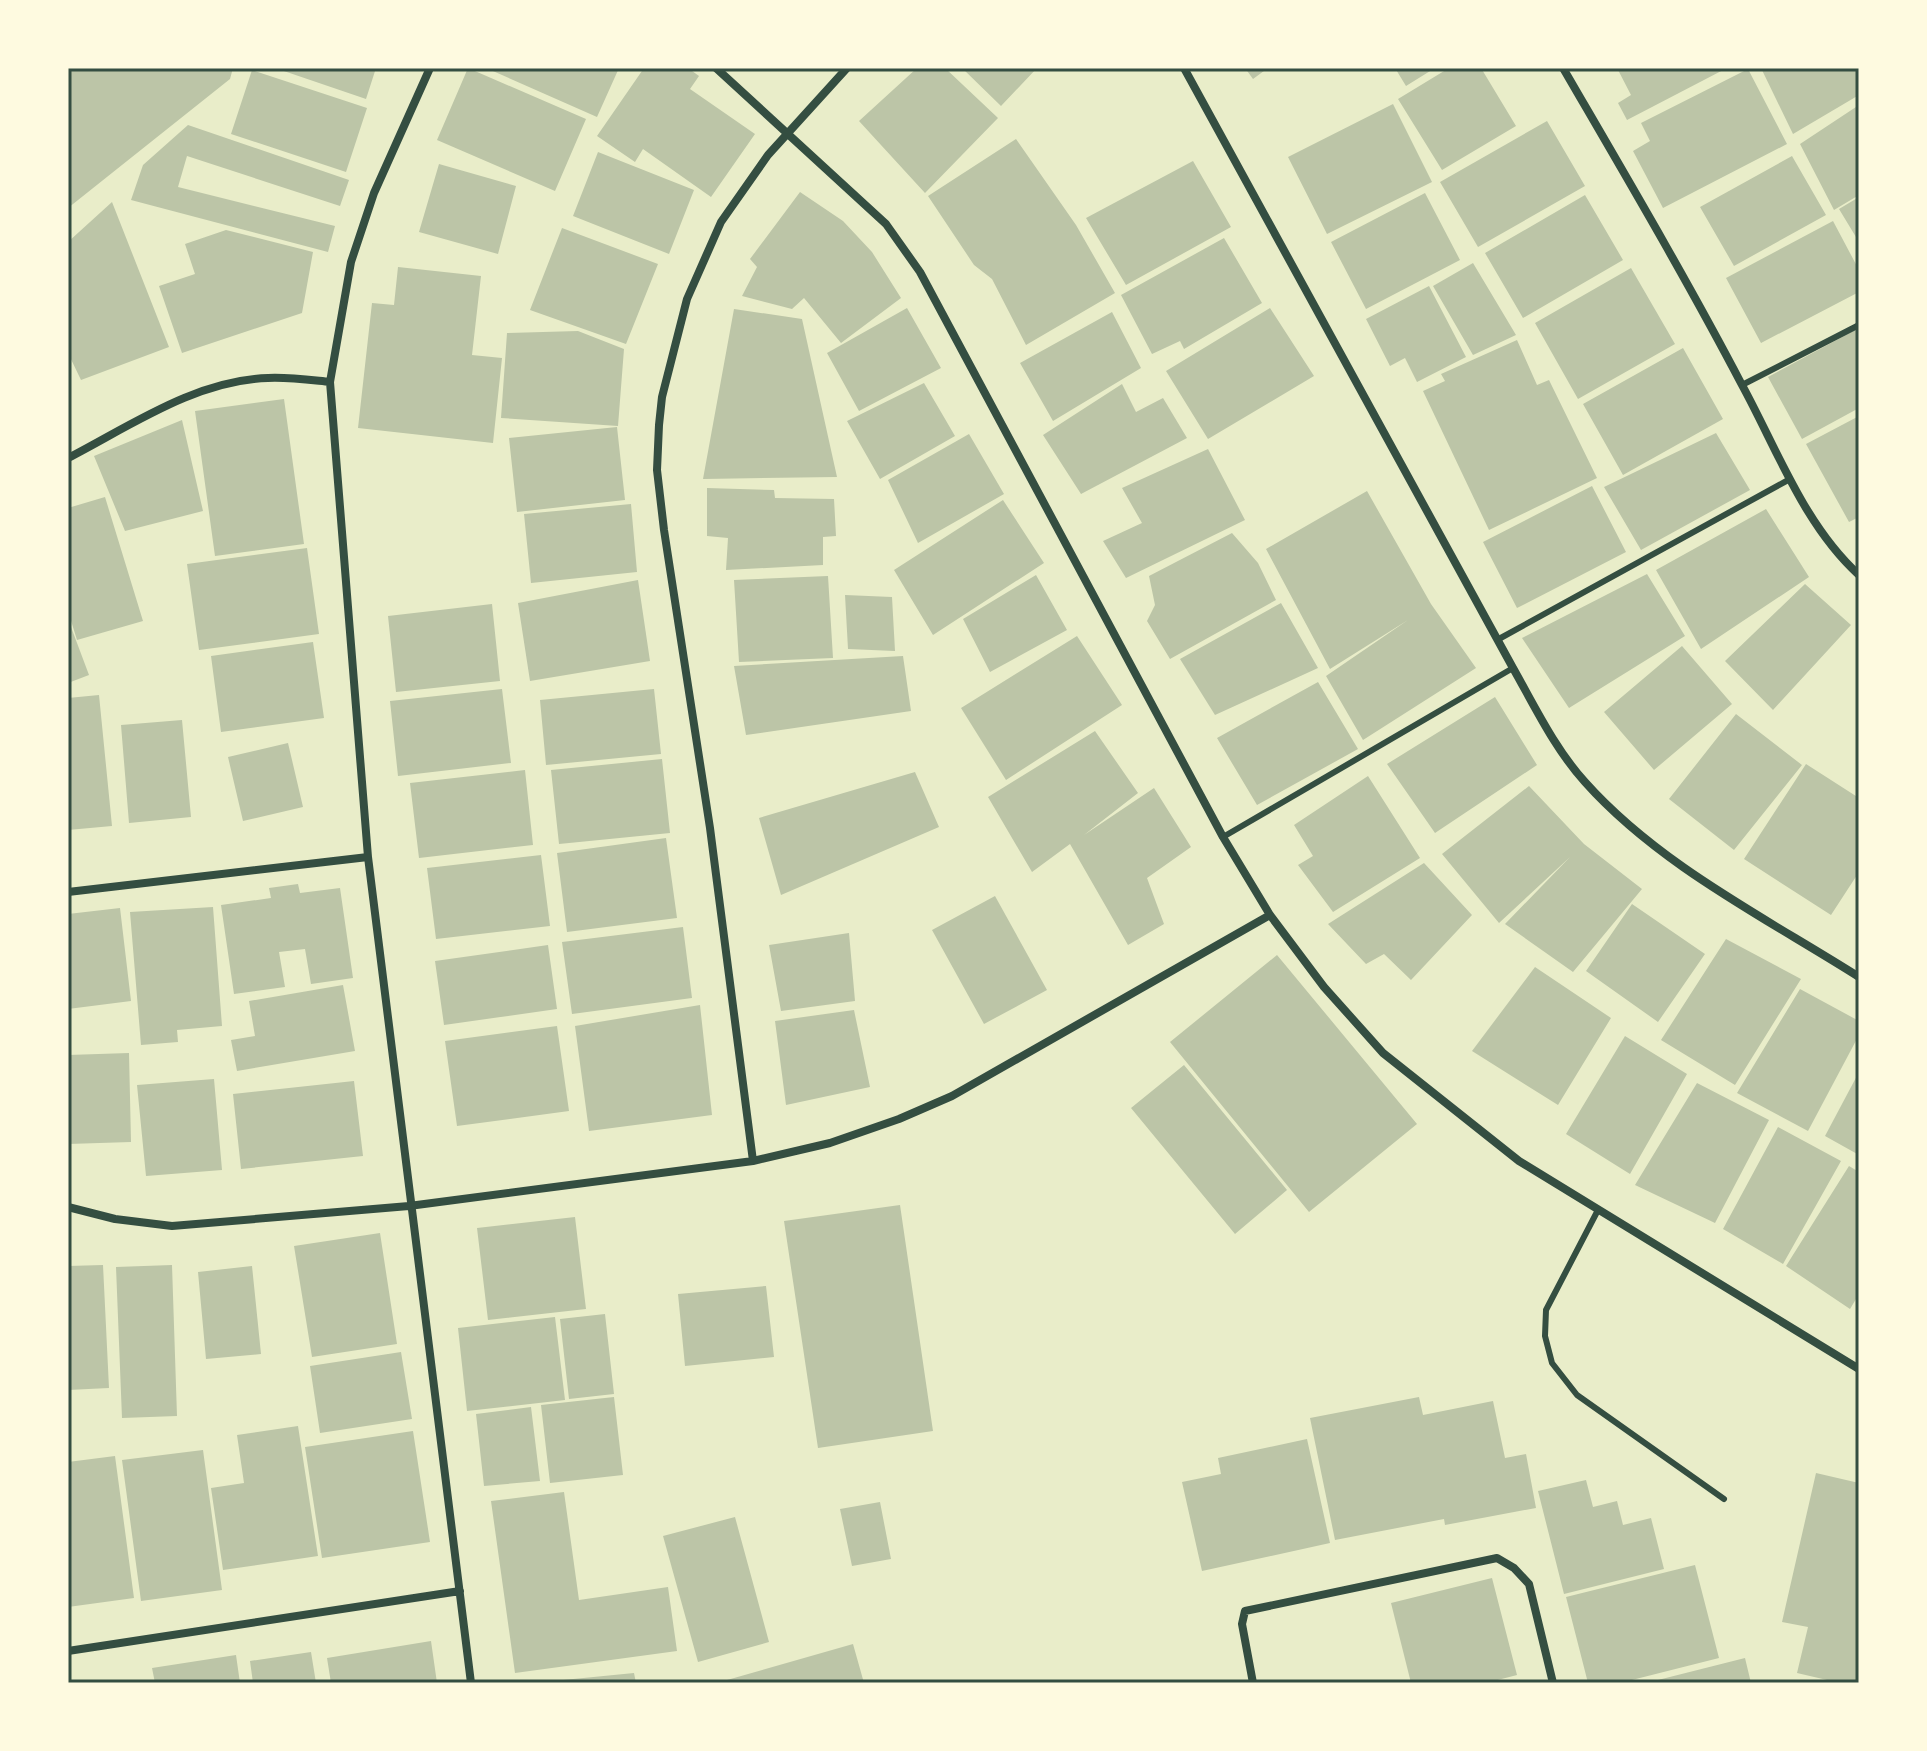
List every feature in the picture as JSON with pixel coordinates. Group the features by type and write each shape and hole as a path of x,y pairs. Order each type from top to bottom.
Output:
{"street":[{"path":"430,68 374,193 351,262 330,382 368,857 409,1206 471,1683"},
{"path":"716,68 886,224 920,272 1128,665 1223,837 1270,915 1324,987 1383,1053 1519,1161 1859,1369"},
{"path":"753,1161 710,828 664,530 657,470 658,440 662,397 687,299 721,222 787,133 847,68"},
{"path":"1184,68 1497,640 1566,758 1616,814 1678,863 1859,977"},
{"path":"1563,68 1742,385 1790,479 1823,534 1859,575"},
{"path":"68,458 178,401 223,385 268,378 330,382"},
{"path":"68,892 368,857"},
{"path":"68,1207 115,1219 172,1226 409,1206 753,1161 830,1143 899,1119 952,1096 1270,915"},
{"path":"1253,1683 1242,1624 1245,1611 1497,1558 1514,1568 1529,1584 1553,1683"},
{"path":"68,1651 460,1591"}],"lane":[{"path":"1742,385 1859,325"},
{"path":"1497,640 1790,479"},
{"path":"1223,837 1513,668"},
{"path":"1598,1210 1546,1310 1545,1336 1552,1363 1577,1395 1724,1499"}],"building":[{"path":"68,68 233,68 230,79 68,208"},
{"path":"275,68 376,68 366,99"},
{"path":"468,68 586,119 555,191 437,140"},
{"path":"486,68 619,68 597,117"},
{"path":"644,68 688,68 699,76 690,89 755,134 711,197 643,149 635,162 597,136"},
{"path":"917,68 945,68 998,118 925,193 859,121"},
{"path":"962,68 1037,68 1001,106"},
{"path":"1245,68 1268,68 1253,79"},
{"path":"1395,68 1435,68 1406,86"},
{"path":"1449,68 1481,68 1516,126 1442,170 1398,99"},
{"path":"1617,68 1727,68 1627,120 1618,103 1631,95"},
{"path":"1761,68 1859,68 1859,95 1793,134"},
{"path":"1748,69 1787,144 1663,208 1633,151 1650,141 1641,123"},
{"path":"252,70 367,108 346,172 231,134"},
{"path":"1393,104 1432,182 1327,234 1288,157"},
{"path":"1859,105 1859,195 1834,210 1800,144"},
{"path":"1547,121 1585,186 1478,247 1440,182"},
{"path":"188,125 349,180 340,206 187,156 178,187 335,226 328,252 131,200 143,165"},
{"path":"1016,139 1076,225 1115,293 1026,345 992,279 974,265 928,196"},
{"path":"598,152 694,190 669,254 573,216"},
{"path":"1792,156 1826,215 1734,266 1700,207"},
{"path":"1193,161 1231,227 1126,285 1086,218"},
{"path":"439,164 516,186 498,254 419,232"},
{"path":"800,192 843,221 872,252 901,298 841,343 804,298 792,309 742,296 757,267 750,259"},
{"path":"1425,193 1460,260 1366,309 1331,242"},
{"path":"1585,195 1623,260 1523,318 1485,253"},
{"path":"1859,197 1859,242 1839,209"},
{"path":"112,202 169,347 81,380 68,353 68,242"},
{"path":"1833,221 1859,270 1859,292 1761,343 1726,278"},
{"path":"562,228 658,264 626,344 530,310"},
{"path":"226,230 313,252 302,313 182,353 159,286 195,274 185,244"},
{"path":"1224,238 1262,303 1184,349 1180,341 1152,354 1121,295"},
{"path":"1473,263 1516,335 1473,355 1433,286"},
{"path":"398,267 481,276 472,355 502,358 493,443 358,428 372,303 394,305"},
{"path":"1631,268 1675,344 1578,399 1535,323"},
{"path":"1429,286 1466,357 1417,382 1405,358 1390,366 1366,319"},
{"path":"907,308 941,368 859,411 827,353"},
{"path":"1270,308 1314,376 1208,439 1166,371"},
{"path":"734,309 802,319 837,477 703,479"},
{"path":"1112,312 1141,368 1053,421 1020,363"},
{"path":"1859,328 1859,408 1802,439 1768,377"},
{"path":"578,331 624,349 618,426 501,418 507,333"},
{"path":"1517,340 1537,385 1549,380 1597,478 1489,530 1423,391 1445,381 1441,374"},
{"path":"1683,348 1723,419 1623,475 1583,404"},
{"path":"924,383 955,436 880,479 847,421"},
{"path":"1122,384 1136,412 1163,398 1187,438 1081,494 1043,435"},
{"path":"284,399 304,544 215,556 195,411"},
{"path":"1859,416 1859,517 1849,522 1806,444"},
{"path":"182,420 203,511 125,531 94,456"},
{"path":"617,427 625,500 517,512 509,438"},
{"path":"1716,433 1750,490 1641,550 1604,487"},
{"path":"969,434 1004,494 918,543 888,480"},
{"path":"1208,449 1245,520 1126,578 1103,541 1142,523 1122,488"},
{"path":"1592,486 1626,552 1517,608 1483,542"},
{"path":"707,488 774,490 775,498 834,499 836,536 823,537 823,565 726,570 728,538 707,536"},
{"path":"1367,491 1431,604 1476,668 1363,740 1326,676 1408,620 1330,669 1266,549"},
{"path":"105,497 143,621 77,640 68,611 68,508"},
{"path":"1003,500 1044,563 933,635 894,570"},
{"path":"631,504 637,572 531,583 524,514"},
{"path":"1766,509 1809,577 1701,649 1656,570"},
{"path":"1232,533 1258,563 1276,600 1170,659 1147,621 1155,605 1149,576"},
{"path":"307,548 319,634 199,650 187,564"},
{"path":"1647,574 1685,636 1569,708 1522,638"},
{"path":"1036,575 1067,630 990,672 963,619"},
{"path":"828,576 833,658 739,662 734,580"},
{"path":"638,580 650,661 530,681 518,603"},
{"path":"1805,584 1851,625 1773,710 1725,661"},
{"path":"845,595 892,597 895,651 848,649"},
{"path":"1281,603 1318,668 1215,715 1180,659"},
{"path":"492,604 500,681 396,692 388,616"},
{"path":"68,619 89,675 68,683"},
{"path":"1077,636 1122,705 1006,780 961,708"},
{"path":"313,642 324,718 221,732 211,656"},
{"path":"1682,646 1732,704 1654,770 1604,712"},
{"path":"903,656 911,711 746,735 734,666"},
{"path":"1318,682 1358,749 1257,805 1217,738"},
{"path":"502,689 511,763 398,776 390,701"},
{"path":"654,689 661,754 546,765 540,700"},
{"path":"99,695 112,826 68,830 68,698"},
{"path":"1495,697 1537,765 1435,833 1387,764"},
{"path":"1736,714 1802,765 1734,850 1669,799"},
{"path":"182,720 191,817 129,823 121,725"},
{"path":"1095,731 1138,793 1084,835 1154,788 1191,847 1147,878 1164,924 1128,945 1070,844 1032,872 988,797"},
{"path":"288,743 303,807 243,821 228,757"},
{"path":"662,759 670,833 559,844 551,770"},
{"path":"1806,764 1859,798 1859,872 1831,915 1744,859"},
{"path":"525,770 533,845 419,858 410,783"},
{"path":"915,772 939,827 781,895 759,818"},
{"path":"1368,776 1420,858 1333,912 1298,865 1313,856 1294,825"},
{"path":"1529,786 1584,844 1642,889 1573,972 1505,924 1570,857 1499,923 1442,854"},
{"path":"666,838 677,918 567,932 557,853"},
{"path":"541,855 550,926 436,939 427,868"},
{"path":"1424,863 1472,915 1411,980 1384,954 1366,964 1328,924"},
{"path":"298,884 300,893 340,888 353,978 311,984 305,949 279,952 285,987 234,994 221,905 271,898 269,888"},
{"path":"995,896 1047,990 984,1024 932,930"},
{"path":"1632,904 1705,954 1658,1022 1586,971"},
{"path":"213,907 222,1026 177,1030 178,1042 141,1045 130,912"},
{"path":"120,908 131,1001 68,1009 68,914"},
{"path":"683,927 692,998 572,1014 562,942"},
{"path":"849,933 855,1001 781,1011 769,945"},
{"path":"1726,939 1801,979 1735,1085 1661,1040"},
{"path":"548,945 557,1009 444,1025 435,961"},
{"path":"1277,955 1417,1124 1309,1212 1170,1042"},
{"path":"1535,967 1611,1018 1558,1105 1472,1051"},
{"path":"343,985 355,1051 237,1071 231,1040 255,1036 249,1001"},
{"path":"1800,989 1859,1021 1859,1035 1808,1131 1737,1093"},
{"path":"700,1005 712,1115 589,1131 575,1026"},
{"path":"854,1010 870,1087 786,1105 775,1021"},
{"path":"557,1026 569,1111 457,1126 445,1041"},
{"path":"1625,1036 1687,1074 1630,1174 1566,1134"},
{"path":"129,1053 131,1142 68,1144 68,1055"},
{"path":"1184,1065 1287,1190 1235,1234 1131,1108"},
{"path":"1859,1072 1859,1155 1825,1136"},
{"path":"214,1079 222,1170 146,1176 137,1085"},
{"path":"354,1081 363,1156 241,1169 233,1094"},
{"path":"1697,1083 1769,1120 1715,1223 1635,1185"},
{"path":"1778,1127 1841,1161 1783,1264 1723,1229"},
{"path":"1849,1166 1859,1172 1859,1294 1850,1309 1786,1266"},
{"path":"900,1205 933,1431 818,1448 784,1221"},
{"path":"575,1217 586,1309 488,1320 477,1228"},
{"path":"380,1233 397,1344 312,1357 294,1246"},
{"path":"103,1265 109,1388 68,1390 68,1266"},
{"path":"172,1265 177,1416 122,1418 116,1267"},
{"path":"252,1266 261,1354 206,1359 198,1272"},
{"path":"766,1286 774,1357 685,1366 678,1294"},
{"path":"605,1314 614,1394 569,1399 560,1319"},
{"path":"555,1317 565,1400 467,1411 458,1328"},
{"path":"401,1352 412,1419 320,1433 310,1366"},
{"path":"614,1397 623,1475 550,1483 541,1405"},
{"path":"1419,1397 1423,1415 1493,1401 1505,1458 1526,1454 1536,1508 1445,1525 1444,1519 1335,1540 1310,1418"},
{"path":"531,1407 540,1481 484,1486 476,1414"},
{"path":"298,1426 318,1556 223,1570 211,1488 244,1483 237,1435"},
{"path":"413,1431 430,1542 322,1558 305,1447"},
{"path":"1307,1439 1330,1543 1202,1571 1182,1482 1221,1474 1218,1458"},
{"path":"203,1450 222,1590 141,1601 122,1460"},
{"path":"115,1456 134,1598 68,1607 68,1462"},
{"path":"1816,1473 1859,1483 1859,1683 1840,1683 1797,1673 1808,1627 1782,1622"},
{"path":"1586,1480 1593,1507 1617,1501 1623,1525 1651,1518 1664,1569 1564,1594 1538,1491"},
{"path":"564,1492 579,1600 668,1587 677,1651 515,1673 491,1501"},
{"path":"880,1502 891,1559 852,1566 840,1509"},
{"path":"735,1517 769,1642 698,1662 663,1536"},
{"path":"1695,1565 1719,1658 1620,1683 1588,1683 1566,1597"},
{"path":"1492,1578 1517,1675 1486,1683 1411,1683 1391,1603"},
{"path":"431,1641 437,1683 331,1683 327,1658"},
{"path":"853,1644 864,1683 720,1683 720,1682"},
{"path":"311,1652 316,1683 253,1683 250,1661"},
{"path":"236,1655 240,1683 155,1683 152,1668"},
{"path":"1745,1658 1751,1683 1650,1683 1650,1682"},
{"path":"634,1673 636,1683 553,1683 553,1681"}]}
